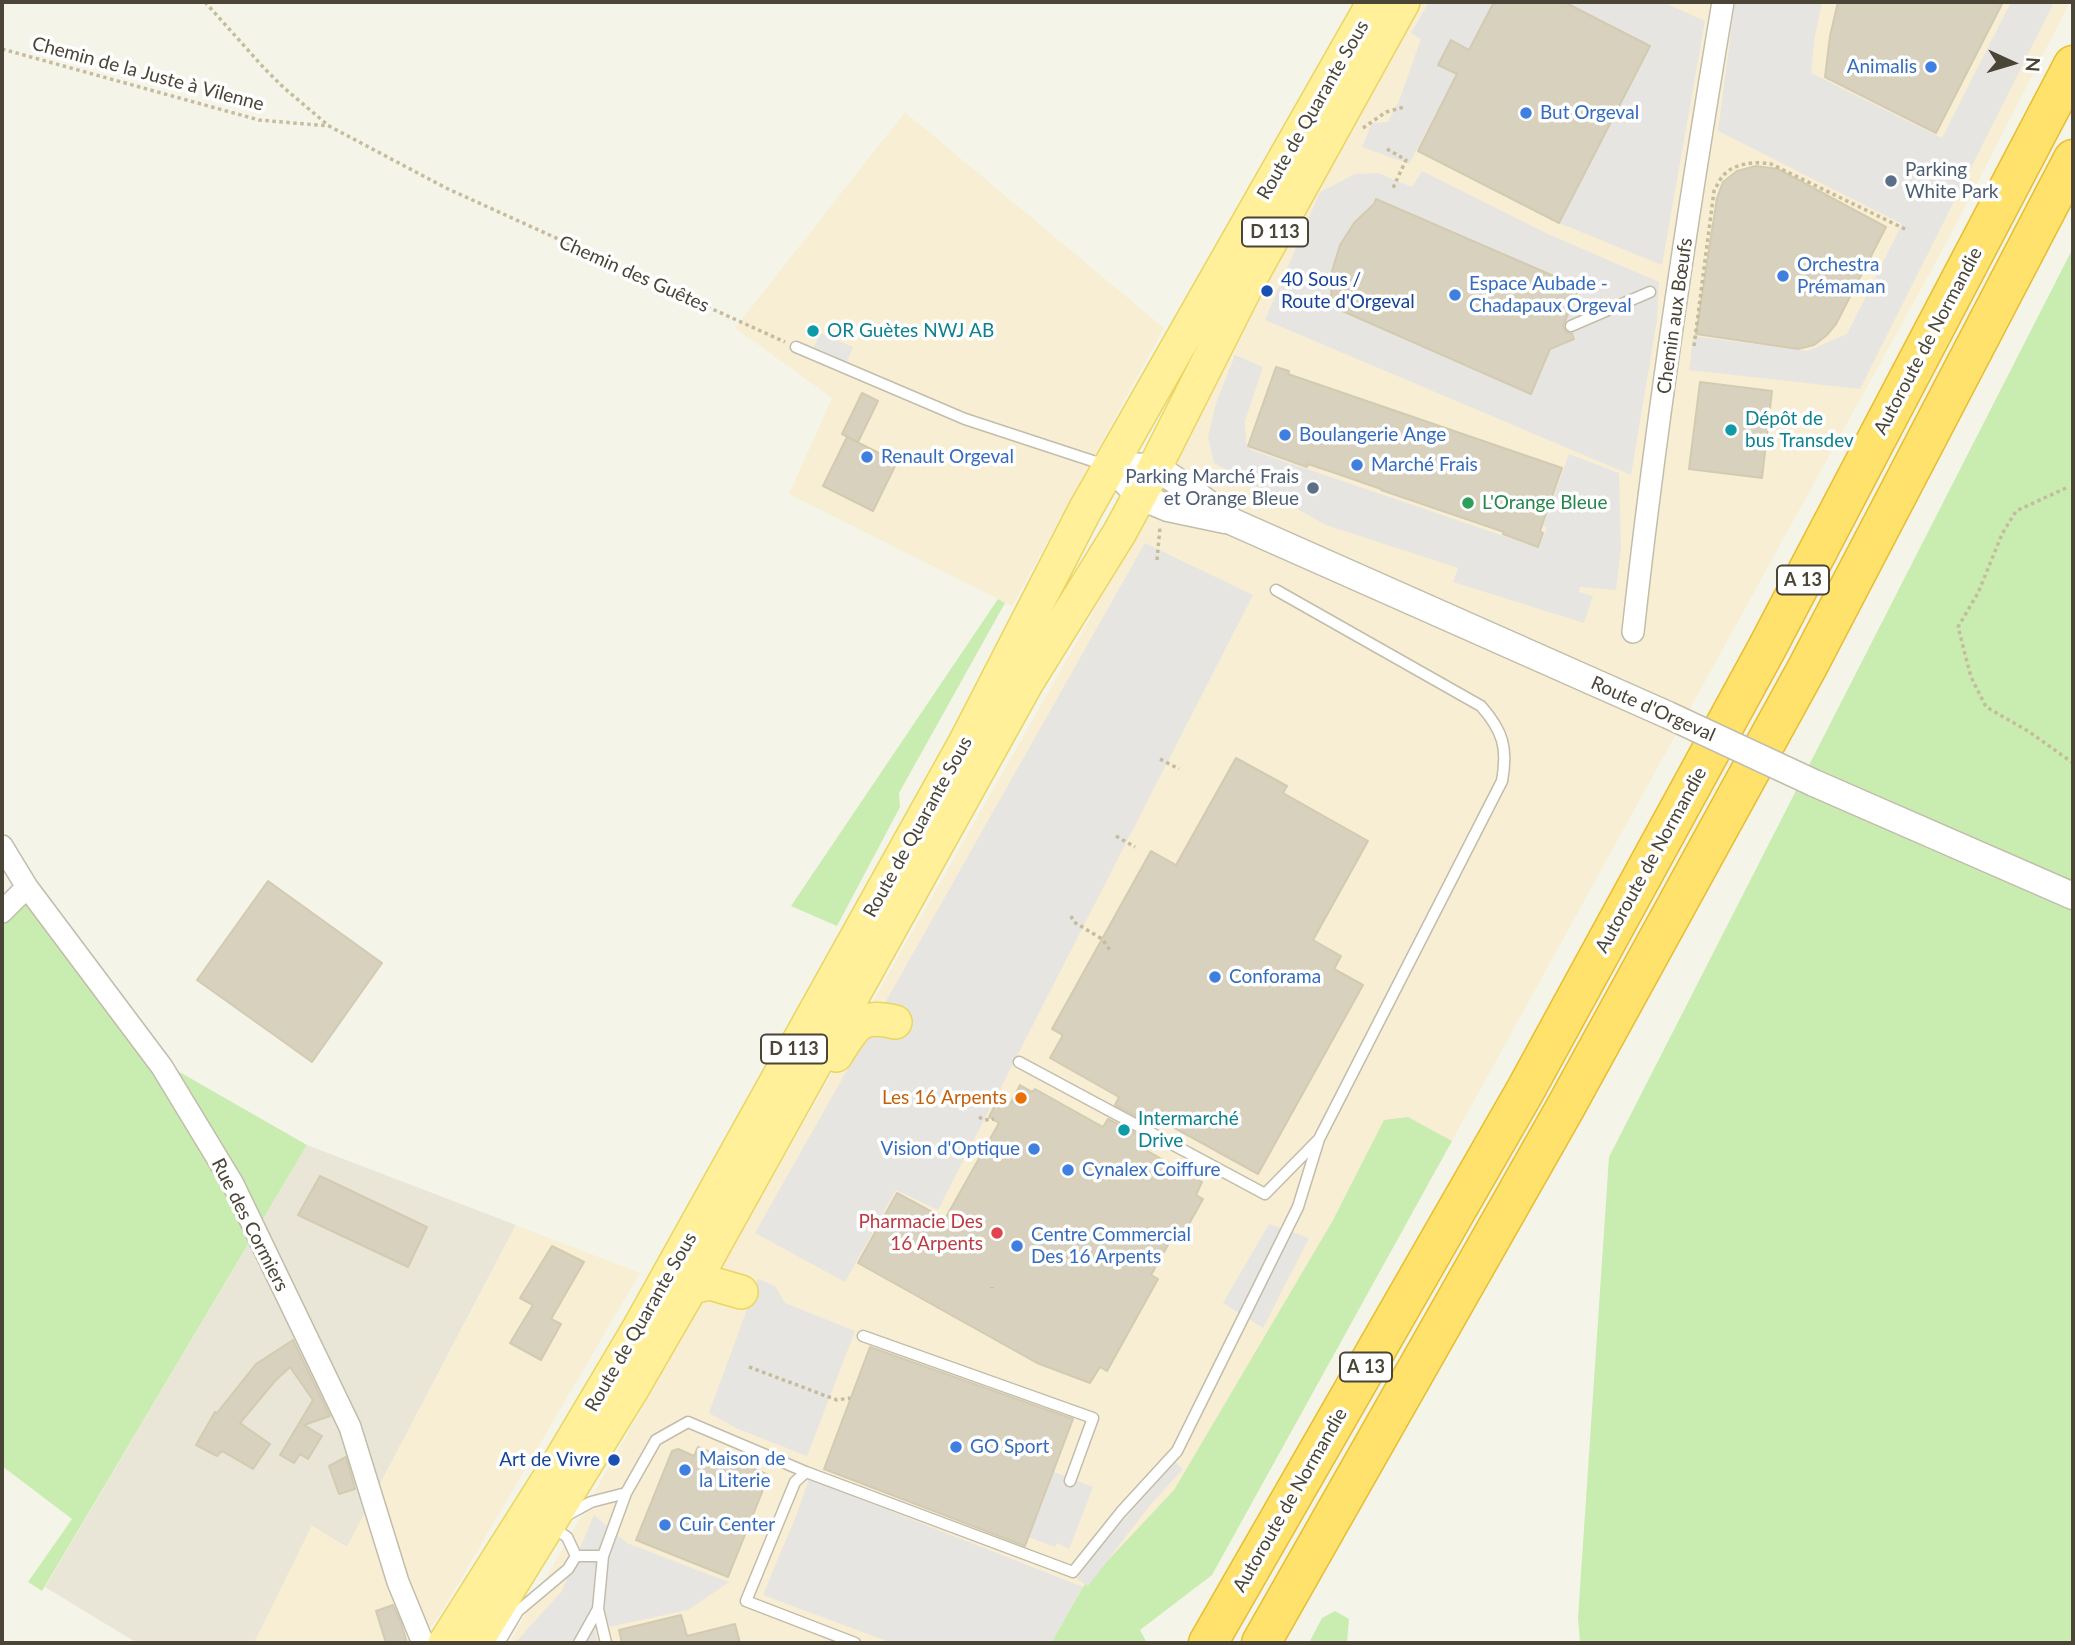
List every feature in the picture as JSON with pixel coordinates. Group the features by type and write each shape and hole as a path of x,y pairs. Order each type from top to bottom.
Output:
{"highway":[{"name":"Autoroute de Normandie","path":"1208,1643 1525,1091 1773,636 2073,65"},
{"name":"A 13","path":"1261,1643 1570,1098 1807,668 2073,159"},
{"path":"1283,1643 1294,1588"}],"main road":[{"name":"Route de Quarante Sous","path":"538,1518 602,1393 965,743 1070,539 1374,2"},
{"name":"Route de Quarante Sous","path":"459,1636 538,1518 632,1389 691,1287 1027,682 1139,496 1258,263 1403,2"},
{"path":"819,1057 833,1059 853,1027 869,1019 895,1022"},
{"path":"691,1287 710,1283 740,1292"}],"street":[{"name":"Chemin aux Bœufs","path":"1633,632 1645,524 1705,107 1723,2"},
{"path":"1111,466 1155,467"},
{"path":"1111,466 1139,496"},
{"name":"Route d'Orgeval","path":"1155,467 1233,522 1668,715 1814,783 2073,896"},
{"name":"Route d'Orgeval","path":"1139,496 1168,508 1233,522"},
{"name":"Rue des Cormiers","path":"2,846 27,887 163,1066 233,1184 350,1427 398,1582 423,1643"},
{"path":"2,912 27,887"},
{"path":"414,1623 441,1627 459,1636"}],"lane":[{"path":"1572,326 1650,292"},
{"path":"796,347 965,419 1111,466"},
{"path":"606,1643 598,1609 603,1556 626,1493 656,1440 688,1422 806,1472 1073,1572 1121,1511 1177,1451 1298,1207 1319,1139 1502,780 1505,765 1505,748 1500,732 1481,706 1276,590"},
{"path":"1019,1062 1265,1194 1319,1139"},
{"path":"863,1336 1093,1418 1070,1481"},
{"path":"806,1472 795,1482 746,1601 855,1643"},
{"path":"538,1518 626,1493"},
{"path":"538,1518 567,1537 576,1556"},
{"path":"576,1556 603,1556"},
{"path":"499,1643 518,1611 568,1569 576,1556"},
{"path":"579,1643 598,1609"}],"path":[{"name":"Chemin des Guêtes","path":"205,2 284,89 329,126 446,188 796,347"},
{"name":"Chemin de la Juste à Vilenne","path":"2,49 260,120 329,126"},
{"path":"1359,131 1386,112 1404,107"},
{"path":"1387,149 1406,160 1393,188"},
{"path":"1694,346 1714,191 1723,174 1735,167 1759,162 1771,163 1907,230"},
{"path":"2066,488 2016,511 2002,534 1978,593 1958,627 1971,677 1986,706 2028,731 2073,763"},
{"path":"1157,560 1160,525"},
{"path":"1160,759 1179,769"},
{"path":"1116,836 1135,847"},
{"path":"1071,916 1074,922 1102,939 1110,950"},
{"path":"979,1116 984,1120 994,1119"},
{"path":"749,1367 837,1400 850,1398"}],"shaded area":[{"path":"1418,2 2070,2 1949,238 1452,1141 1233,1530 1115,1643 509,1643 1089,620"},
{"path":"1429,2 1494,2 1469,50 1450,40 1438,65 1457,74 1409,164 1362,147 1372,123 1388,122 1399,101 1421,39 1411,33"},
{"path":"1564,2 1663,2 1705,21 1662,265 1559,223 1649,46"},
{"name":"Parking White Park","path":"1735,2 1822,2 1811,73 1942,138 2011,2 2054,2 1860,389 1689,370 1693,336 1807,351 1847,334 1902,224 1718,131"},
{"path":"905,112 1164,328 1012,606 789,494 832,398 735,328"},
{"path":"1422,171 1548,234 1659,282 1657,320 1631,475 1265,320 1320,192 1355,174 1378,173 1412,187","holes":["1376,199 1579,287 1565,319 1574,339 1550,349 1532,393 1330,306"]},
{"path":"820,333 853,347 847,362 814,347"},
{"name":"Parking Marché Frais et Orange Bleue","path":"1235,355 1263,367 1245,421 1246,443 1251,450 1539,548 1547,527 1543,526 1569,454 1619,473 1621,548 1616,590 1580,587 1579,592 1593,596 1584,623 1453,582 1458,568 1326,525 1214,463 1208,437 1216,403"},
{"path":"1145,543 1253,595 938,1210 896,1190 845,1282 755,1233"},
{"path":"307,1145 516,1225 347,1547 312,1526 254,1643 137,1643 45,1587"},
{"path":"1269,1224 1309,1238 1263,1328 1223,1303"},
{"path":"516,1225 640,1273 445,1606 420,1643 254,1643 312,1526 347,1547"},
{"path":"758,1279 775,1286 785,1303 855,1331 807,1456 738,1429 709,1413"},
{"path":"1175,1462 1183,1469 1150,1505 1088,1586 1077,1579 1097,1550"},
{"path":"1052,1471 1093,1487 1069,1549 1057,1543 1055,1547 1026,1536"},
{"path":"809,1479 1083,1587 1051,1643 892,1643 763,1595"},
{"path":"594,1515 627,1543 729,1582 688,1610 595,1630 598,1643 515,1643 562,1591"}],"green space":[{"path":"2073,248 2073,1643 1580,1643 1578,1618 1609,1157"},
{"path":"998,599 1005,603 899,793 900,807 837,926 791,906"},
{"path":"28,876 176,1070 307,1145 42,1591 28,1582 72,1519 2,1466 2,900"},
{"path":"1408,1117 1452,1141 1212,1575 1140,1630 1147,1643 1051,1643 1083,1587 1174,1490 1332,1222 1384,1120"},
{"path":"1335,1611 1349,1619 1347,1643 1309,1643 1322,1618"}],"building":[{"name":"But Orgeval","path":"1494,2 1564,2 1650,46 1559,223 1418,151 1457,74 1438,65 1451,40 1469,50"},
{"path":"1838,2 2003,2 1936,133 1825,77"},
{"name":"Orchestra Prémaman","path":"1756,166 1778,169 1886,227 1836,324 1814,345 1798,349 1696,334 1717,198 1723,182 1737,171"},
{"name":"Espace Aubade - Chadapaux Orgeval","path":"1376,199 1579,287 1563,326 1574,339 1550,349 1531,394 1331,306 1332,271 1340,245 1354,223"},
{"path":"1276,367 1289,371 1288,374 1562,468 1540,531 1543,533 1538,547 1503,534 1504,532 1381,489 1248,446"},
{"name":"Dépôt de bus Transdev","path":"1700,382 1772,391 1762,478 1689,469"},
{"path":"862,393 878,401 858,442 842,434"},
{"path":"847,437 897,462 873,511 823,486"},
{"name":"Conforama","path":"1236,758 1287,786 1283,793 1368,841 1313,940 1341,956 1334,969 1363,985 1258,1174 1153,1116 1149,1123 1115,1105 1119,1097 1050,1058 1063,1035 1052,1029 1151,851 1176,865"},
{"path":"268,881 382,963 312,1062 197,980"},
{"name":"Centre Commercial Des 16 Arpents","path":"1020,1085 1032,1092 1035,1089 1103,1127 1108,1119 1142,1137 1137,1145 1202,1182 1196,1195 1203,1199 1184,1233 1177,1229 1151,1275 1158,1279 1107,1371 1100,1367 1090,1383 1037,1363 858,1263 897,1193 945,1219 999,1123 989,1117 994,1107 1000,1097 1011,1103"},
{"path":"320,1176 427,1227 408,1267 298,1215"},
{"path":"552,1246 584,1262 551,1319 561,1324 541,1360 510,1343 533,1305 520,1298"},
{"path":"293,1340 330,1416 304,1425 322,1436 308,1459 300,1454 294,1463 280,1455 313,1400 290,1367 240,1423 270,1444 253,1469 222,1451 217,1456 196,1445 215,1412 217,1413 256,1364"},
{"name":"GO Sport","path":"870,1347 1073,1419 1025,1546 824,1469"},
{"path":"698,1447 769,1475 728,1577 636,1540 672,1451 678,1449 694,1456"},
{"path":"346,1457 355,1489 339,1494 329,1466"},
{"path":"393,1605 407,1643 386,1643 376,1611"},
{"path":"681,1615 687,1636 735,1624 740,1643 622,1643 619,1630"}],"place":[{"name":"Animalis","path":"1931,67"},
{"name":"But Orgeval","path":"1526,113"},
{"name":"Parking White Park","path":"1891,181"},
{"name":"Orchestra Prémaman","path":"1783,276"},
{"name":"40 Sous / Route d'Orgeval","path":"1267,291"},
{"name":"Espace Aubade - Chadapaux Orgeval","path":"1455,295"},
{"name":"OR Guètes NWJ AB","path":"813,331"},
{"name":"Dépôt de bus Transdev","path":"1731,430"},
{"name":"Boulangerie Ange","path":"1285,435"},
{"name":"Renault Orgeval","path":"867,457"},
{"name":"Marché Frais","path":"1357,465"},
{"name":"Parking Marché Frais et Orange Bleue","path":"1313,488"},
{"name":"L'Orange Bleue","path":"1468,503"},
{"name":"Conforama","path":"1215,977"},
{"name":"Les 16 Arpents","path":"1021,1098"},
{"name":"Intermarché Drive","path":"1124,1130"},
{"name":"Vision d'Optique","path":"1034,1149"},
{"name":"Cynalex Coiffure","path":"1068,1170"},
{"name":"Pharmacie Des 16 Arpents","path":"997,1233"},
{"name":"Centre Commercial Des 16 Arpents","path":"1017,1246"},
{"name":"GO Sport","path":"956,1447"},
{"name":"Art de Vivre","path":"614,1460"},
{"name":"Maison de la Literie","path":"685,1470"},
{"name":"Cuir Center","path":"665,1525"}]}
